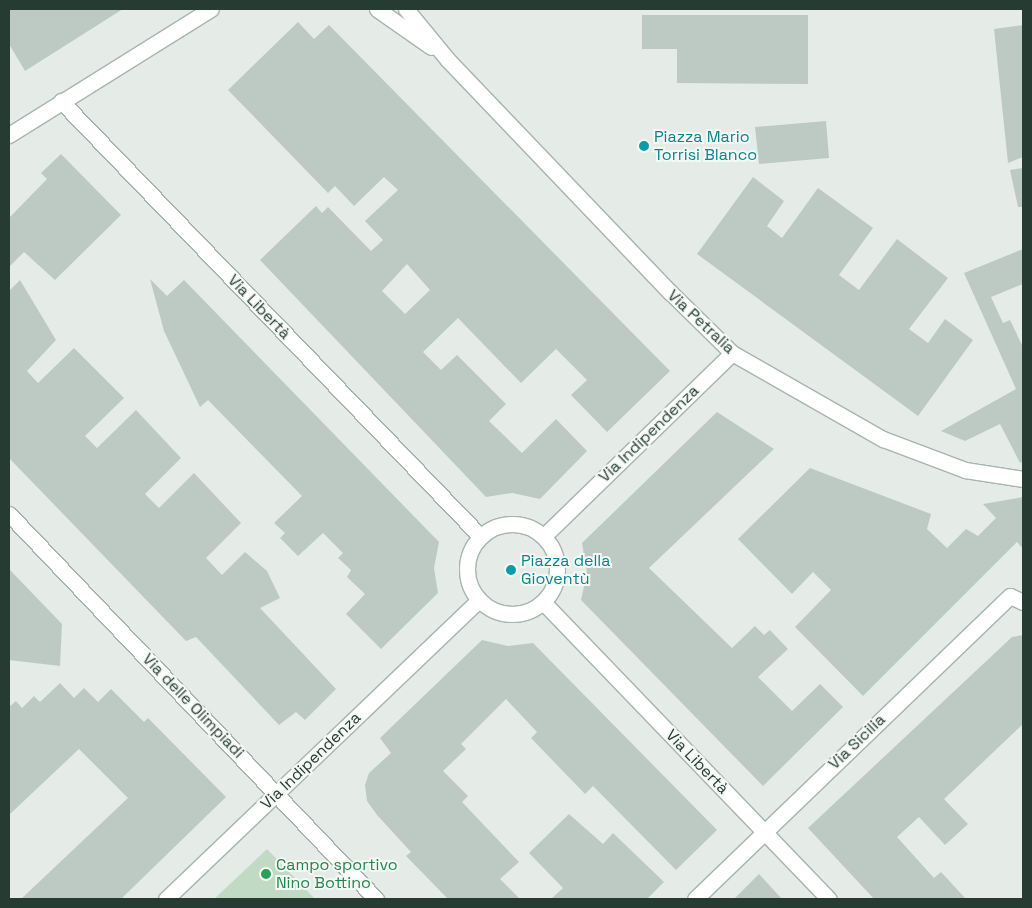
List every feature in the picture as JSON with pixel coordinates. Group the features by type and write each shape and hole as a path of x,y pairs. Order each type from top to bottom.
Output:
{"street":[{"path":"9,135 211,9"},
{"path":"377,9 448,60"},
{"path":"406,9 448,60"},
{"name":"Via Petralia","path":"448,60 670,292 732,353 883,439 965,470 1023,480"},
{"name":"Via Libertà","path":"61,101 480,536"},
{"name":"Via Indipendenza","path":"544,536 732,353"},
{"name":"Via delle Olimpiadi","path":"9,514 376,899"},
{"path":"513,524 530,527 544,536 554,553 557,570 554,588 543,602 528,612 511,614 493,610 479,600 469,585 466,568 470,550 480,536 495,526 513,524"},
{"name":"Via Sicilia","path":"695,899 1010,596 1023,602"},
{"name":"Via Indipendenza","path":"166,899 479,600"},
{"name":"Via Libertà","path":"543,602 829,899"}],"green space":[{"name":"Campo sportivo Nino Bottino","path":"267,849 315,899 214,899"}],"building":[{"path":"9,9 123,9 25,71 9,44"},
{"path":"642,15 808,15 808,84 677,83 677,49 642,49"},
{"path":"298,22 314,39 329,25 670,371 607,432 571,395 587,380 556,349 521,383 458,318 423,352 441,370 457,355 506,404 489,421 522,453 556,419 587,451 540,499 512,493 486,497 260,260 316,206 322,213 328,207 371,251 383,240 365,221 398,190 384,177 354,206 335,186 328,193 228,90","holes":["407,264 430,290 405,314 382,291"]},
{"path":"1023,25 1023,157 1008,163 994,29"},
{"path":"826,121 829,158 759,164 755,127"},
{"path":"61,154 121,215 55,280 24,252 9,267 9,218 47,179 41,173"},
{"path":"1023,168 1023,207 1018,207 1010,170"},
{"path":"753,177 784,201 767,226 782,238 818,188 873,228 839,275 859,290 897,239 948,278 909,329 928,343 945,319 973,340 918,416 697,254"},
{"path":"1023,249 1023,284 991,297 1003,323 1010,320 1023,347 1023,461 1020,463 1000,424 965,441 941,431 1016,389 964,273"},
{"path":"150,279 167,296 184,280 439,542 434,568 438,593 381,649 346,614 365,594 347,577 351,570 338,558 343,553 323,533 298,556 280,538 285,533 274,523 302,496 208,400 200,407 164,331"},
{"path":"20,280 56,340 27,371 38,383 74,348 124,398 85,436 97,448 136,410 181,458 145,494 159,508 194,473 241,523 206,558 222,575 245,552 267,571 280,598 260,608 336,689 305,720 296,712 279,725 196,637 186,641 9,458 9,291"},
{"path":"717,412 774,449 649,568 732,648 755,626 764,635 770,630 788,649 758,677 792,711 820,684 843,707 763,786 581,600 587,573 582,543"},
{"path":"810,468 931,514 927,529 947,548 966,529 978,536 996,518 983,504 1023,497 1023,549 1017,542 863,696 795,627 831,590 813,572 792,594 738,539"},
{"path":"9,569 62,624 60,666 9,660"},
{"path":"1023,635 1023,724 944,799 968,824 945,845 919,817 897,837 934,878 941,872 966,899 874,899 808,828 1012,637"},
{"path":"482,640 508,646 533,643 717,830 676,870 593,786 585,794 531,738 537,732 506,699 461,744 466,749 443,771 468,796 462,802 519,862 500,879 520,899 448,899 406,856 411,852 377,815 367,801 365,785 369,773 391,753 380,738"},
{"path":"60,683 74,698 84,688 98,702 111,689 144,722 148,718 226,797 121,899 21,899 128,798 79,749 9,815 9,707 16,701 22,708 34,696 40,702"},
{"path":"569,814 603,844 613,833 664,882 647,899 551,899 563,888 529,853"},
{"path":"759,874 782,899 734,899"}],"place":[{"name":"Piazza Mario Torrisi Blanco","path":"644,146"},
{"name":"Piazza della Gioventù","path":"511,570"},
{"name":"Campo sportivo Nino Bottino","path":"266,874"}]}
